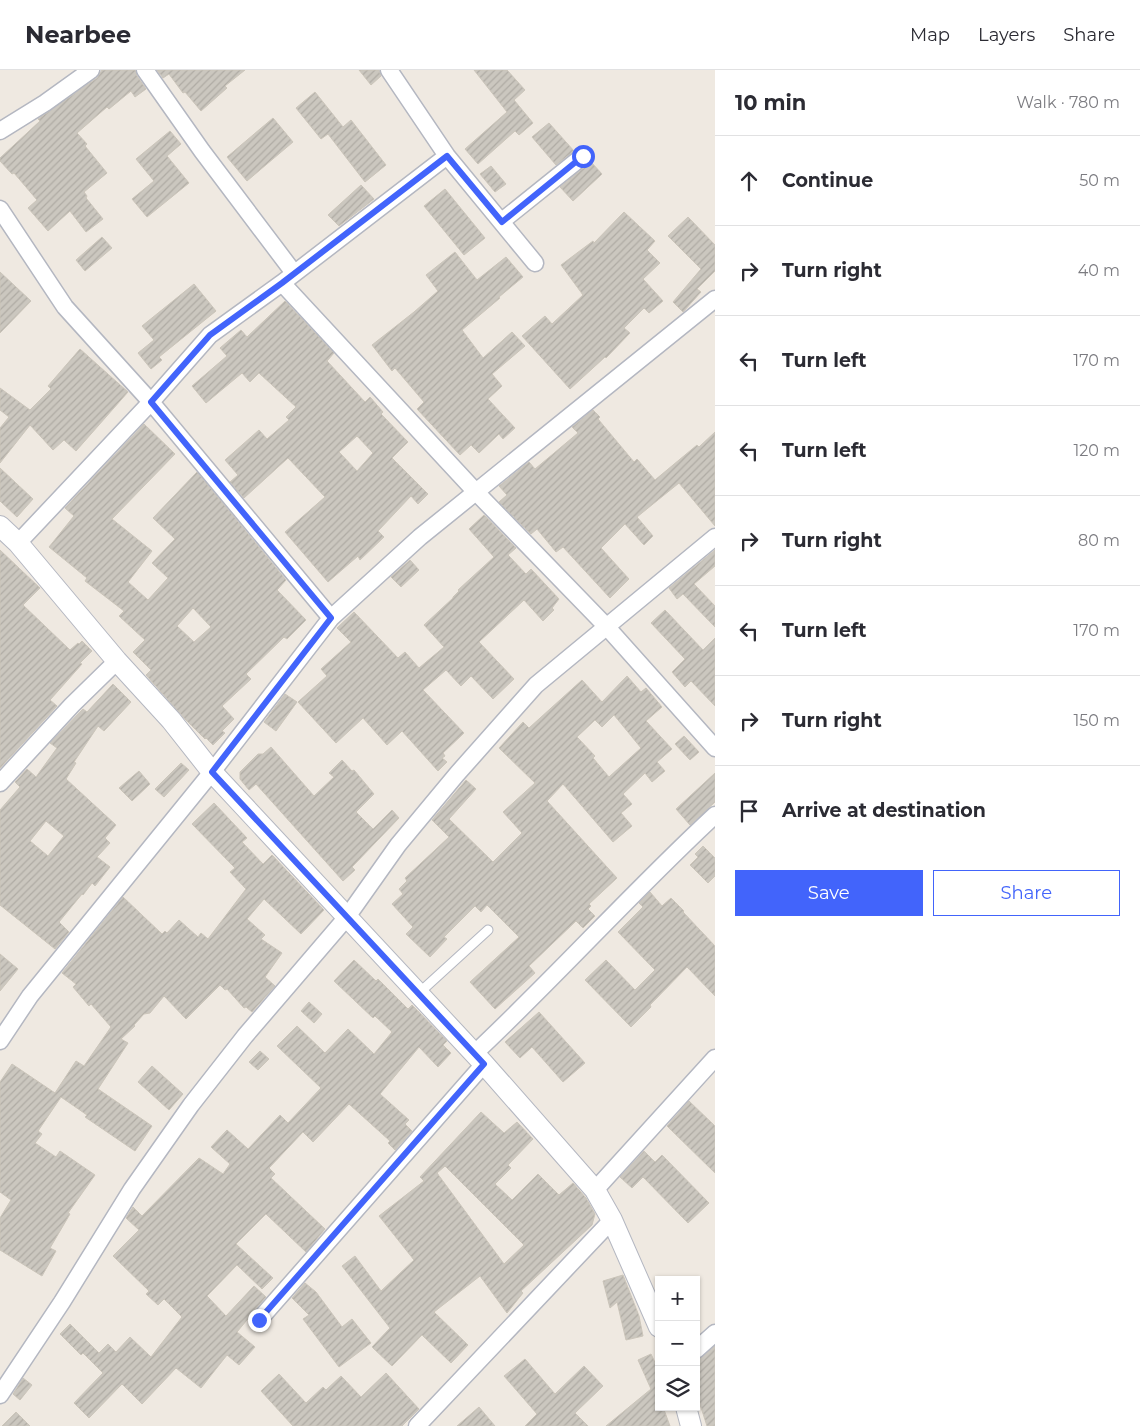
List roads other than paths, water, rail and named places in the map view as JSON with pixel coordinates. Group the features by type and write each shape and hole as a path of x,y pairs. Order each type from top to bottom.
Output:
{"street":[{"path":"0,131 45,103 91,70"},
{"path":"145,70 288,278 476,491 606,626 715,748"},
{"path":"389,70 447,156 535,263"},
{"path":"18,543 151,402 210,335 288,278 447,156"},
{"path":"502,222 583,156"},
{"path":"0,210 65,307 151,402 331,618"},
{"path":"0,1041 30,996 212,772 331,618 420,537 715,299"},
{"path":"0,526 18,543 117,661 170,720 212,772 479,1058 595,1190 612,1220 657,1321"},
{"path":"0,1395 62,1302 132,1189 191,1105 244,1036 347,917 398,845 457,774 536,685 715,536"},
{"path":"0,782 117,661"},
{"path":"259,1320 516,1014 680,848 715,816"},
{"path":"595,1190 715,1058"},
{"path":"417,1426 612,1220"},
{"path":"700,1347 715,1334"},
{"path":"687,1411 691,1426"}],"lane":[{"path":"418,993 488,930"}]}
